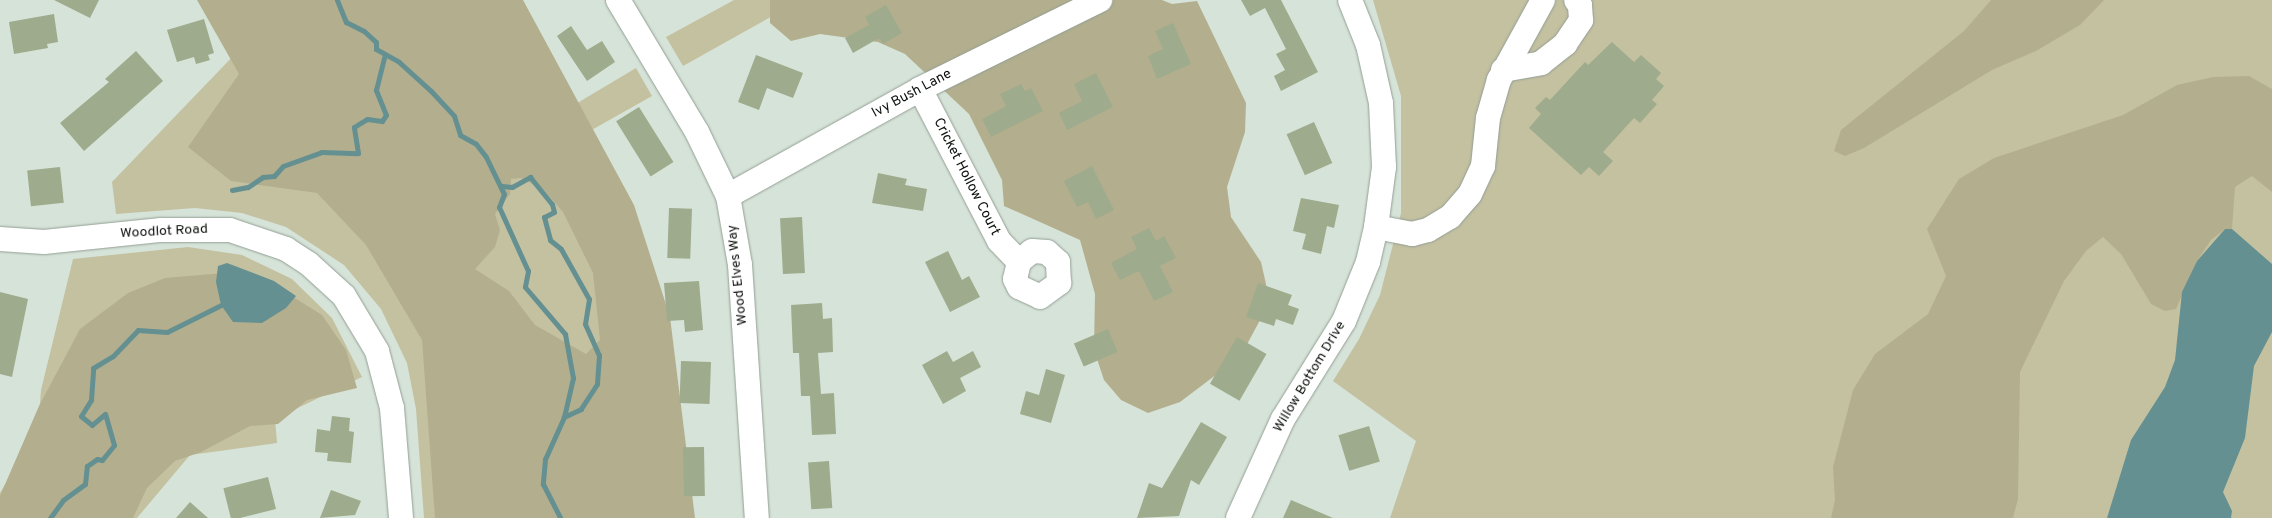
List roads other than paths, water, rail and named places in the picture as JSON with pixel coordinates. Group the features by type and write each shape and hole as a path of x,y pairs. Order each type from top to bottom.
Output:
{"street":[{"name":"Wood Elves Way","path":"618,0 697,132 728,196 740,265 757,518"},
{"name":"Ivy Bush Lane","path":"728,196 920,89 1100,0"},
{"name":"Willow Bottom Drive","path":"1238,518 1283,419 1344,321 1368,262 1376,227 1384,167 1381,103 1368,45 1350,0"},
{"path":"1376,227 1412,234 1428,230 1461,206 1479,180 1488,118 1503,70 1544,0"},
{"path":"1503,70 1541,63 1565,44 1581,20 1580,5 1576,0"},
{"name":"Cricket Hollow Court","path":"920,89 999,241 1018,262"},
{"name":"Woodlot Road","path":"0,239 44,242 161,230 230,230 278,246 309,264 344,296 377,350 392,408 400,518"}],"water":[{"path":"2225,229 2232,229 2272,264 2272,332 2254,366 2245,438 2223,492 2232,511 2231,518 2107,518 2131,440 2165,387 2175,360 2182,292 2197,261"},
{"path":"227,263 274,281 296,296 286,308 262,323 233,322 221,305 216,282 218,266"}],"waterway":[{"path":"337,0 346,22 364,31 376,42 376,49 399,62 431,91 454,116 460,135 476,144 486,157 504,194 499,207 528,271 525,287 565,334 573,378 564,417 545,459 543,484 560,518"},
{"path":"232,190 248,187 263,177 274,176 283,166 322,152 358,153 354,127 367,119 382,121 386,115 376,90 384,57"},
{"path":"502,186 512,187 530,177 552,204 554,212 544,217 550,240 561,249 589,299 585,324 599,355 597,384 581,409 564,417"},
{"path":"50,518 63,500 85,484 87,466 97,459 102,460 114,445 105,414 92,425 81,416 91,400 93,368 113,356 138,330 167,332 225,303"}]}
